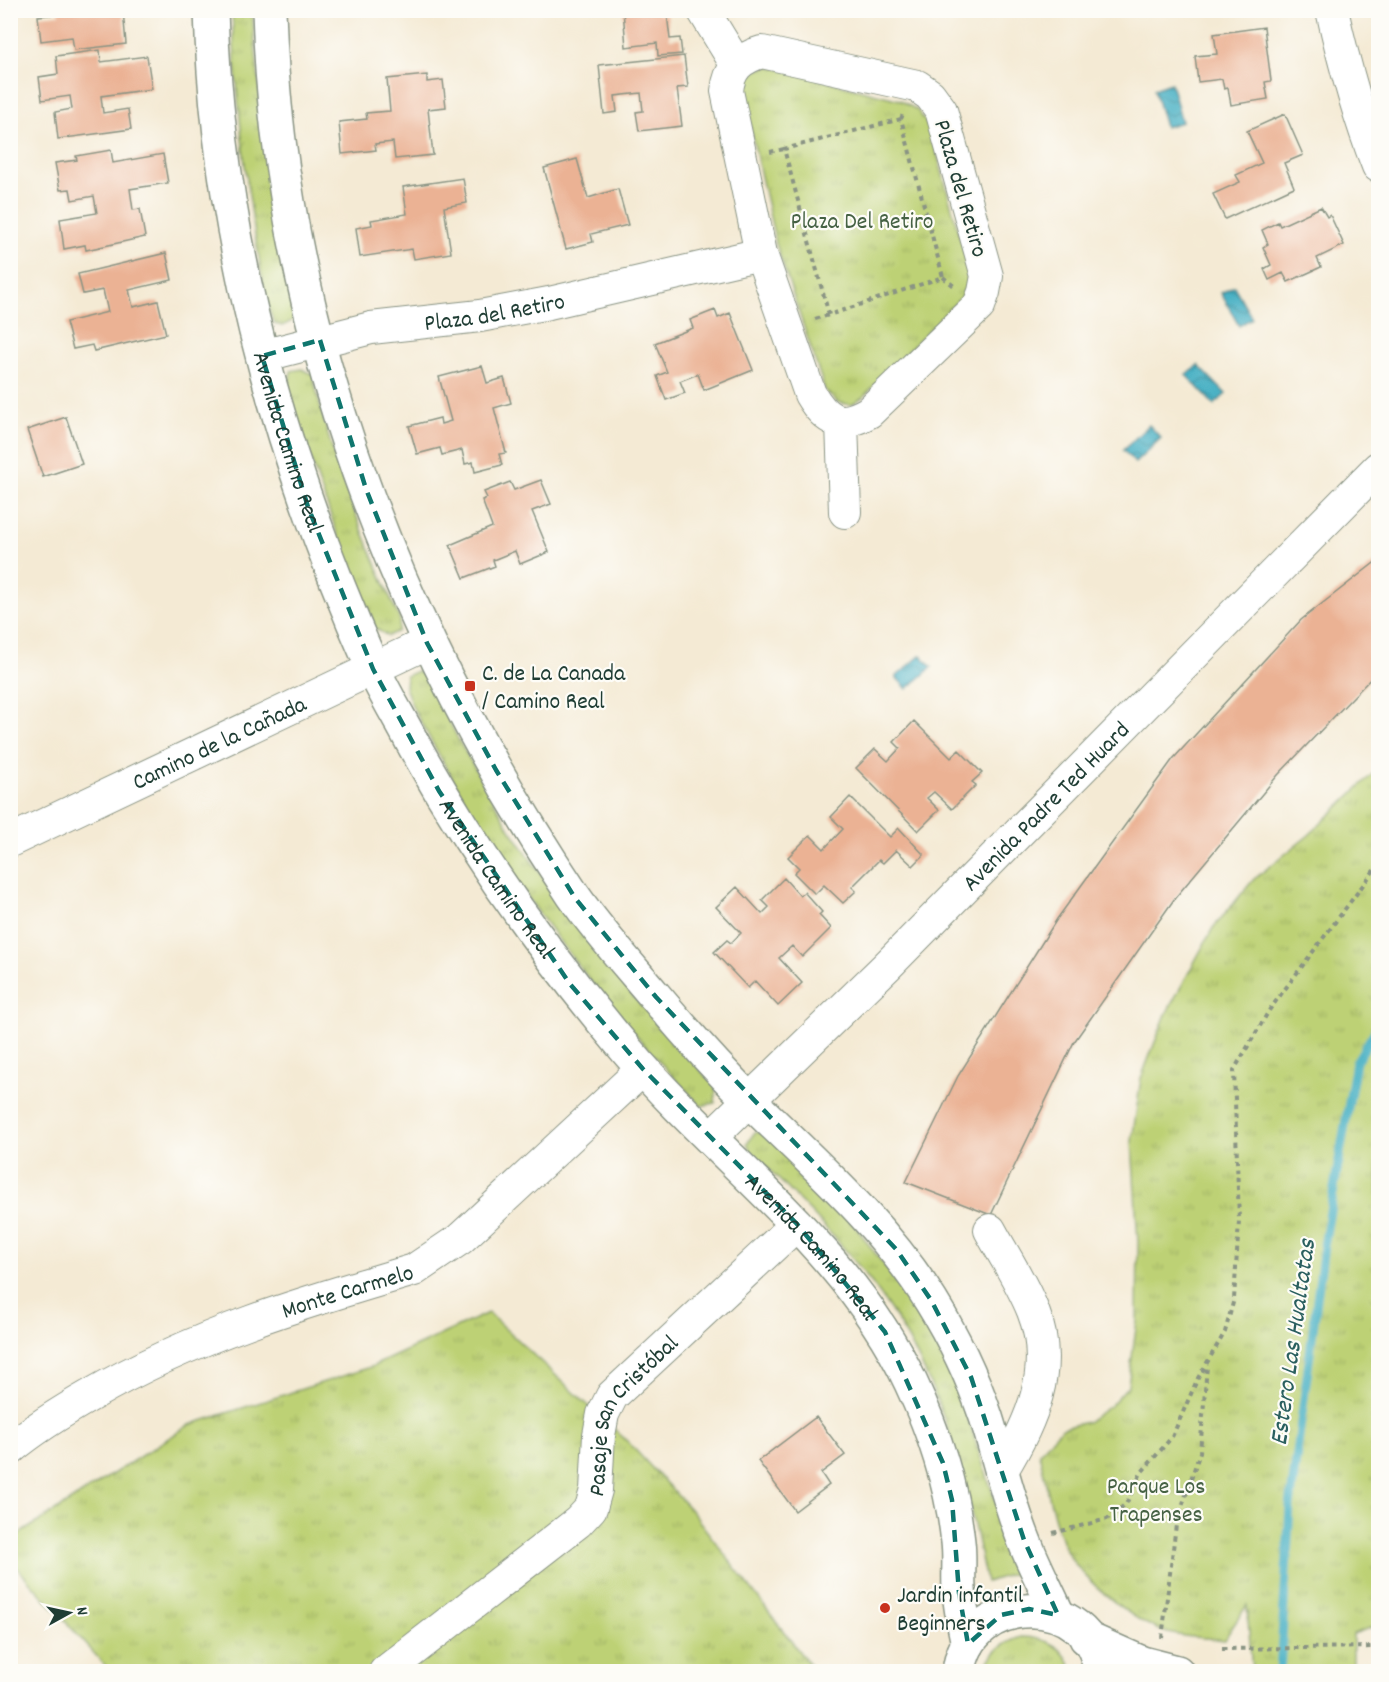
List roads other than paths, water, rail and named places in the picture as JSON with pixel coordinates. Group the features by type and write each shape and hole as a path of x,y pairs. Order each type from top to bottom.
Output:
{"main road":[{"name":"Avenida Camino Real","path":"212,10 223,160 242,265 262,356 309,507 373,669 439,791 514,905 570,984 643,1069 797,1224 851,1285 885,1332 928,1424 943,1462 952,1500 959,1548 959,1663"},
{"path":"269,10 270,58 281,162 299,257 320,340 366,489 427,643 496,770 575,898 656,997 748,1098 834,1182 896,1249 959,1349 986,1418 1024,1540 1058,1615"},
{"path":"959,1663 977,1632 1001,1615 1029,1609 1058,1615 1073,1625 1086,1638 1094,1652 1100,1671"},
{"path":"1086,1638 1142,1663 1177,1671"}],"street":[{"path":"703,10 736,64 728,80 727,91 761,254 810,394 819,410 842,422 845,512"},
{"path":"1332,10 1345,69 1378,166"},
{"name":"Plaza del Retiro","path":"736,64 762,52 917,86 930,95 941,110 987,276 984,292 979,306 868,412 856,419 842,422"},
{"name":"Plaza del Retiro","path":"262,356 371,328 480,316 761,254"},
{"name":"Avenida Padre Ted Huard","path":"710,1138 748,1098 886,966 1378,468"},
{"name":"Camino de la Cañada","path":"10,841 427,643"},
{"name":"Monte Carmelo","path":"10,1449 59,1414 123,1376 187,1344 265,1315 414,1270 460,1239 643,1069"},
{"name":"Pasaje San Cristóbal","path":"385,1671 591,1508 596,1490 599,1435 603,1414 612,1396 797,1224"},
{"path":"990,1230 1033,1311 1042,1353 1040,1381 1032,1416 1001,1472"}],"water":[{"path":"1171,83 1182,122 1165,127 1154,89"},
{"path":"1234,286 1252,318 1239,326 1221,293"},
{"path":"1198,365 1226,394 1214,405 1186,375"},
{"path":"1149,425 1161,438 1135,463 1123,450"},
{"path":"921,655 932,667 907,689 896,677"}],"waterway":[{"name":"Estero Las Hualtatas","path":"1280,1672 1290,1506 1324,1246 1356,1062 1378,1026"}],"place":[{"name":"C. de La Canada / Camino Real","path":"470,686"},
{"name":"Jardin infantil Beginners","path":"885,1608"}],"park label":[{"name":"Plaza Del Retiro","path":"862,220"},
{"name":"Parque Los Trapenses","path":"1156,1499"}]}
